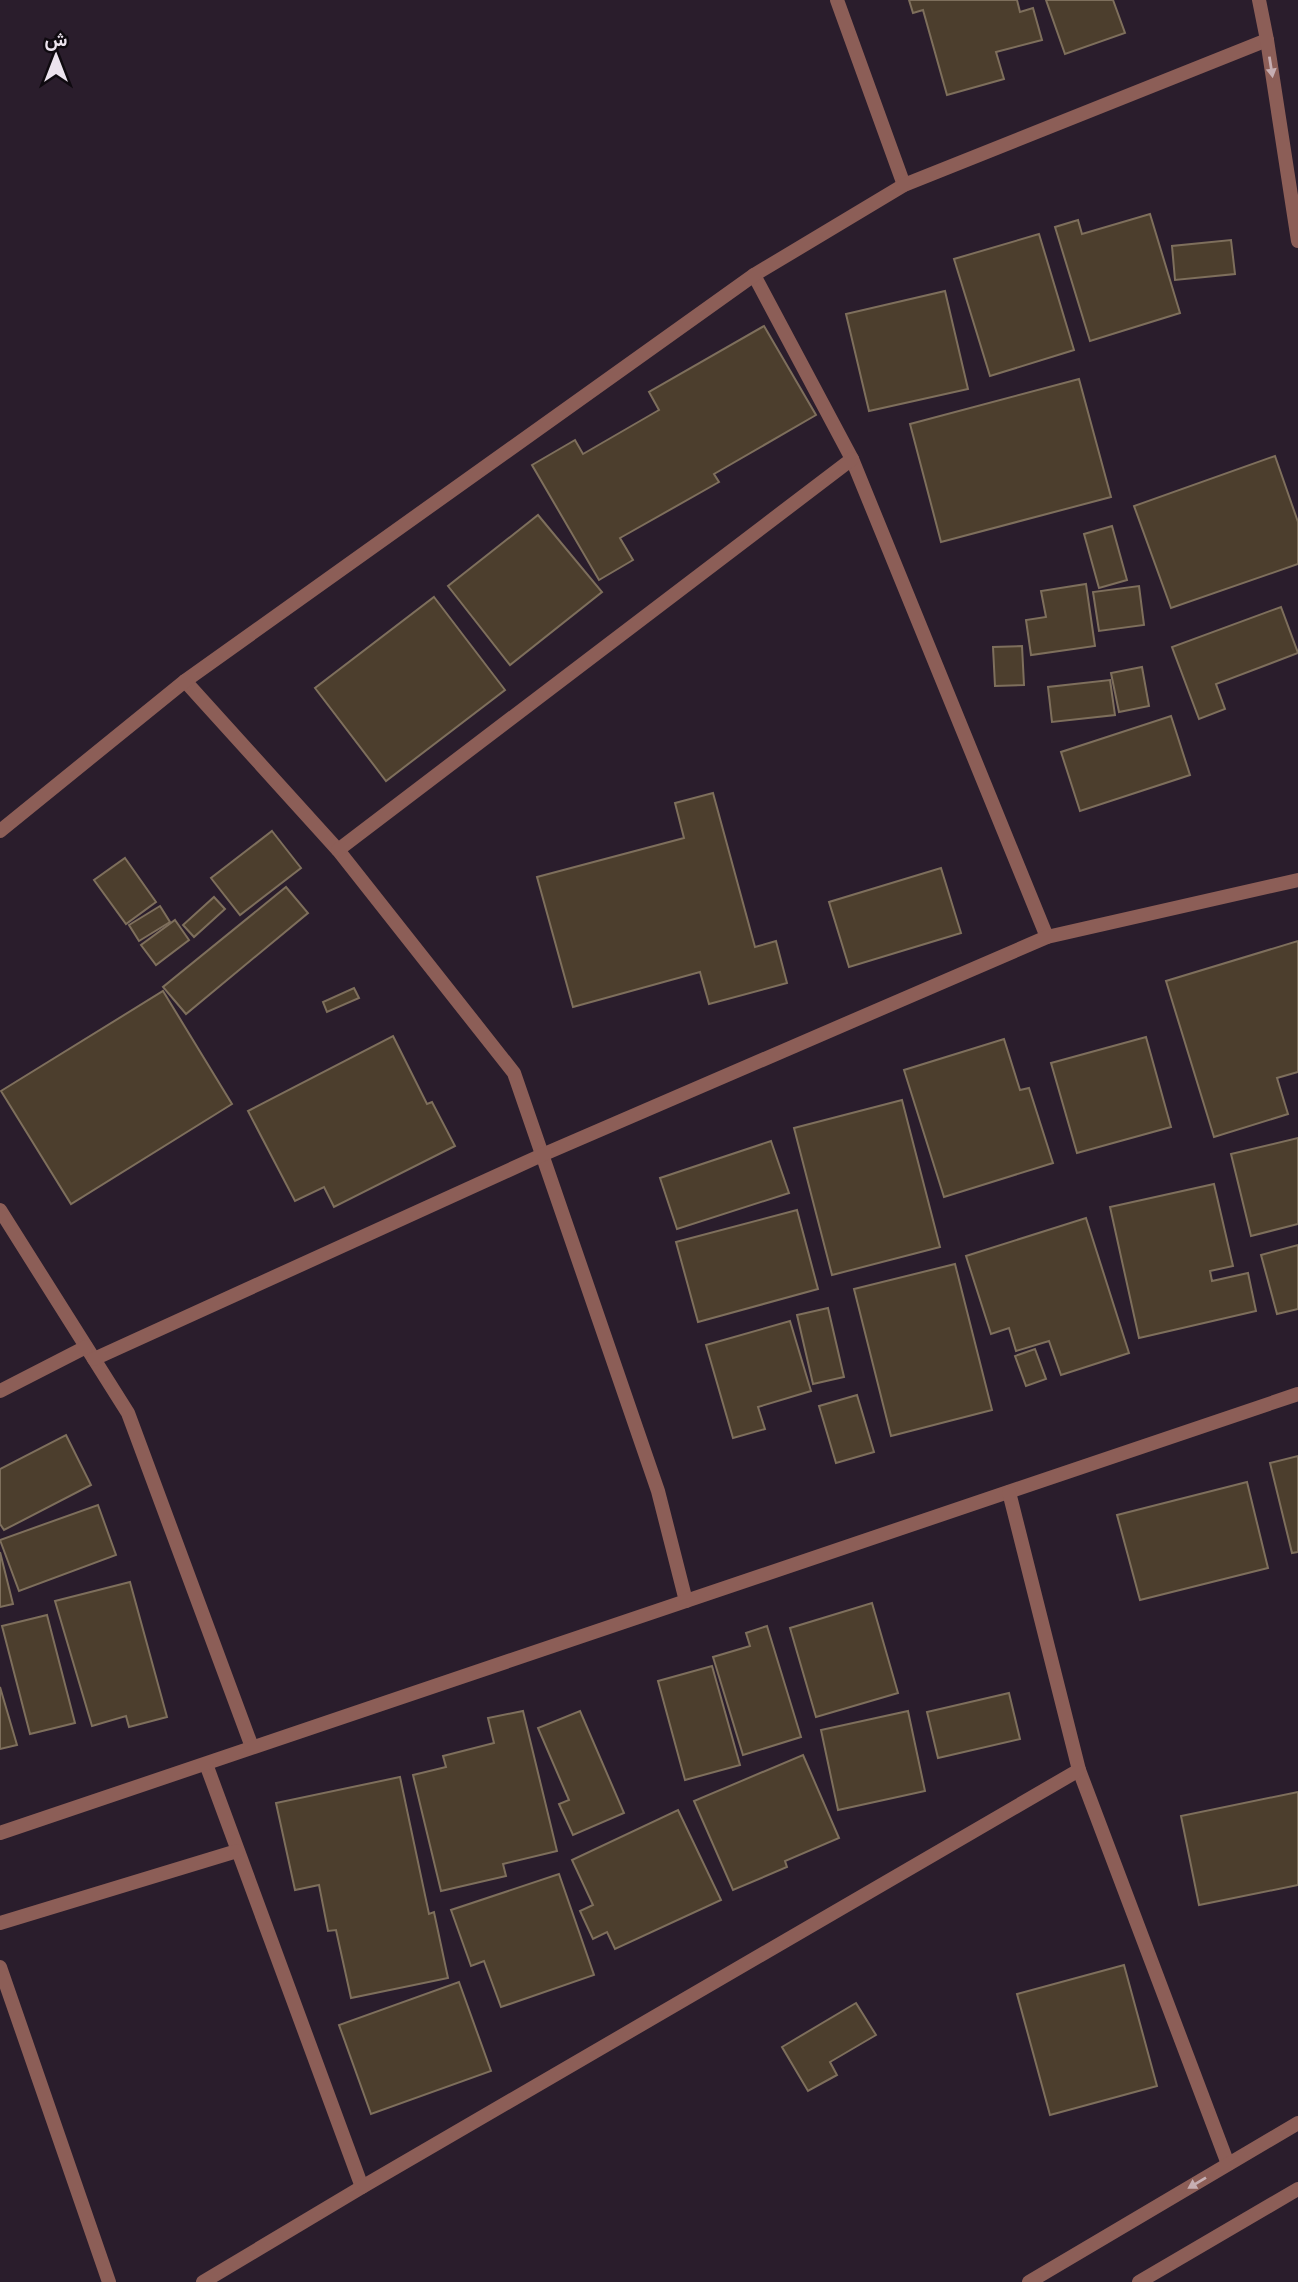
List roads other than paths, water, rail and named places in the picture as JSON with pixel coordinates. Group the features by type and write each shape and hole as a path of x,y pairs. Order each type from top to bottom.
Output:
{"street":[{"path":"838,0 904,185"},
{"path":"1259,0 1298,241"},
{"path":"0,831 185,681 754,275 904,185 1267,40"},
{"path":"754,275 852,459 1047,937"},
{"path":"338,850 852,459"},
{"path":"185,681 338,850 514,1073 658,1491 687,1601"},
{"path":"0,1391 1047,937 1298,880"},
{"path":"0,1210 128,1413 252,1748"},
{"path":"0,1833 1298,1394"},
{"path":"1009,1492 1079,1770 1228,2164"},
{"path":"205,1763 362,2187"},
{"path":"203,2282 1079,1770"},
{"path":"0,1923 237,1851"},
{"path":"0,1967 108,2282"},
{"path":"1029,2282 1298,2123"},
{"path":"1139,2282 1298,2189"}]}
